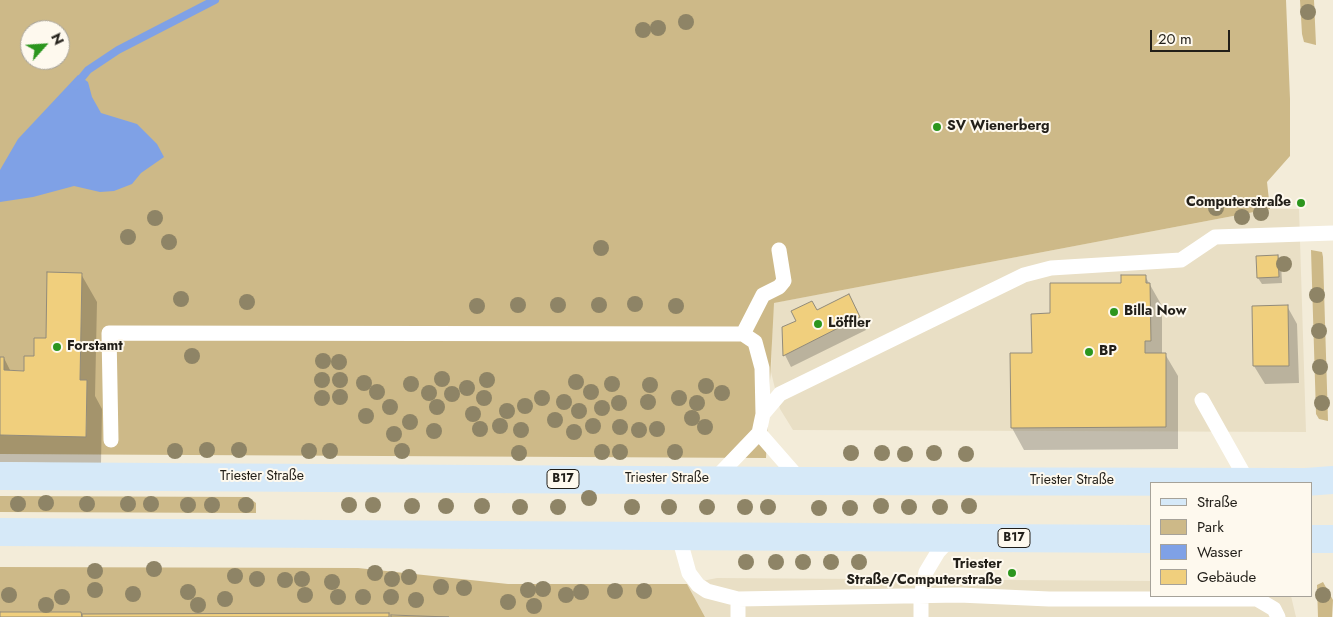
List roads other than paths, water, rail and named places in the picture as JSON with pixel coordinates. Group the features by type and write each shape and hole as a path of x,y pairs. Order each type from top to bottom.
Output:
{"main road":[{"name":"Triester Straße","path":"0,476 801,481 1248,482 1333,480"},
{"name":"B17","path":"0,532 679,537 952,536 1150,539"},
{"path":"1313,538 1333,538"}],"lane":[{"path":"763,414 780,394 1024,275 1051,268 1181,260 1215,237 1333,233"},
{"path":"743,334 763,296 779,287 784,281 779,250"},
{"path":"110,440 108,333 743,334 754,342 762,368 763,414 759,433 715,479"},
{"path":"1202,400 1248,482"},
{"path":"759,433 801,481"},
{"path":"920,617 921,596 926,572 938,552 952,536"},
{"path":"679,537 689,573 698,585 707,591 738,599 959,595 1049,599 1257,599 1266,603 1278,617"},
{"path":"738,599 738,617"}],"water":[{"path":"78,75 88,82 92,97 101,113 137,124 157,144 164,157 141,173 132,184 114,191 100,192 74,186 33,197 0,202 0,170 18,139"}],"waterway":[{"path":"75,86 88,70 118,50 215,0"}],"place":[{"name":"SV Wienerberg","path":"937,127"},
{"name":"Computerstraße","path":"1301,203"},
{"name":"Billa Now","path":"1114,312"},
{"name":"Löffler","path":"818,324"},
{"name":"Forstamt","path":"57,347"},
{"name":"BP","path":"1089,352"},
{"name":"Triester Straße/Computerstraße","path":"1012,573"}]}
